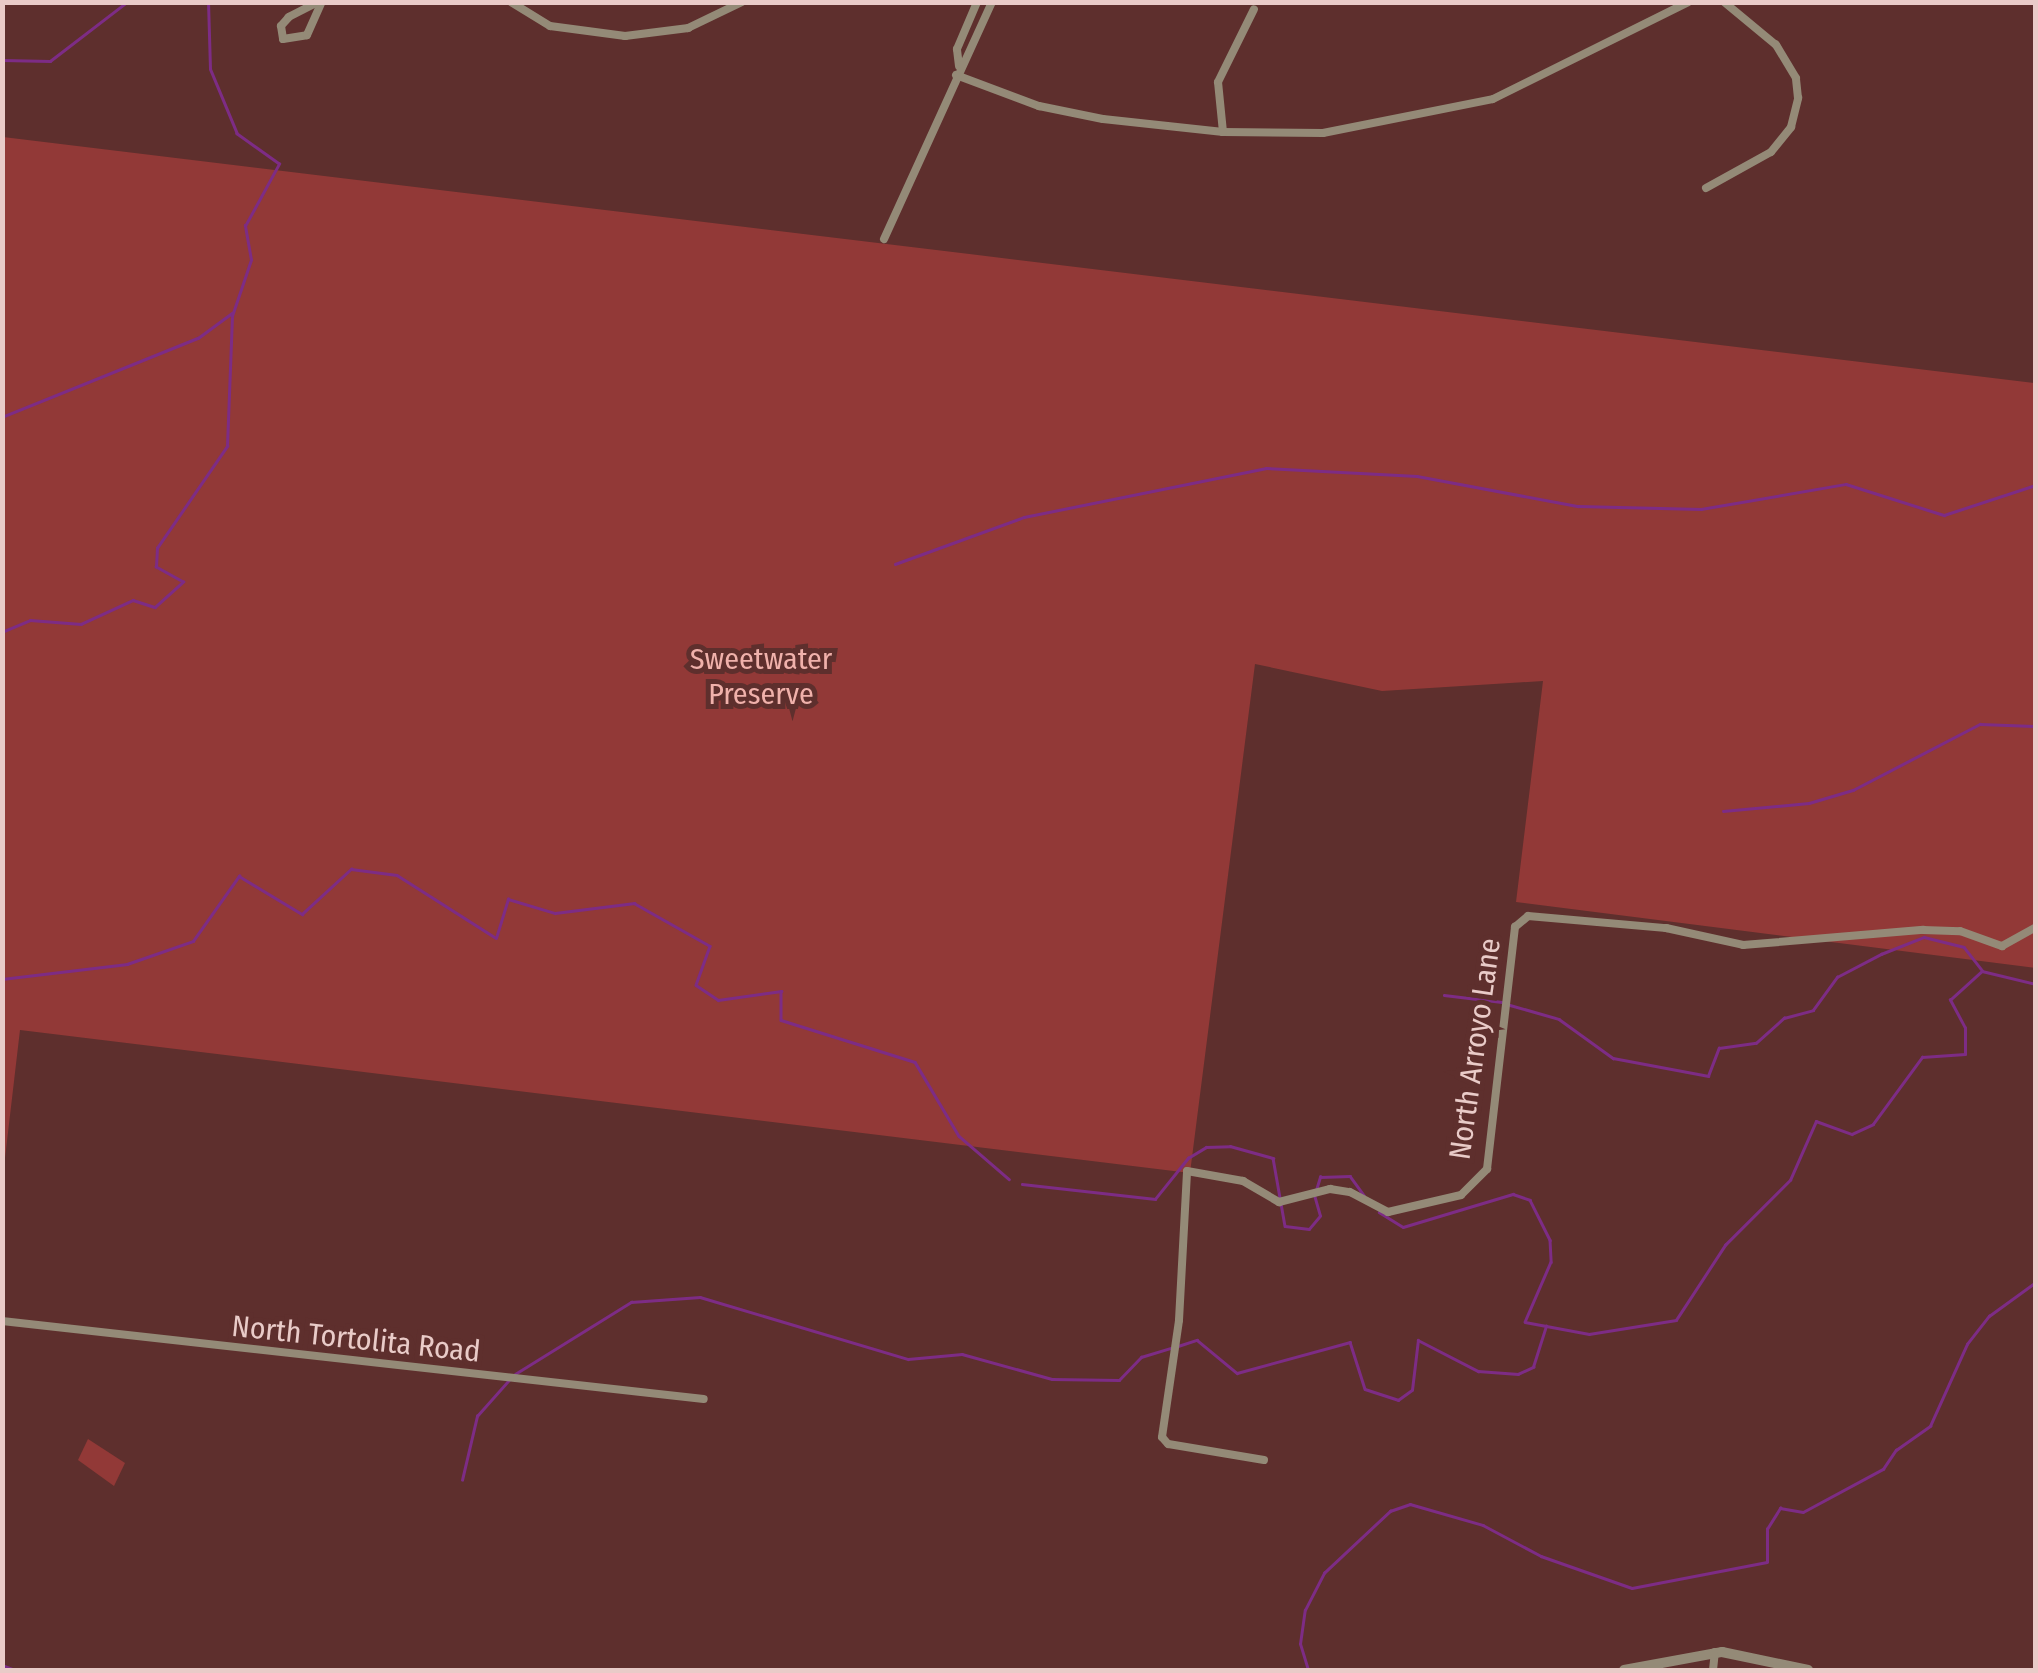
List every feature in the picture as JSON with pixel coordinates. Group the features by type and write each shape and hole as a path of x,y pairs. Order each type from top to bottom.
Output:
{"street":[{"path":"320,2 307,34 283,39 281,26 289,17 320,2"},
{"path":"512,2 550,26 626,36 688,28 742,2"},
{"path":"957,70 958,49 977,2"},
{"path":"884,239 957,70 992,2"},
{"path":"957,70 1039,106 1223,132 1323,132 1472,106 1519,90 1688,2"},
{"path":"1706,188 1771,152 1791,127 1798,98 1796,78 1776,45 1724,2"},
{"path":"1223,132 1218,82 1254,9"},
{"name":"North Arroyo Lane","path":"1264,1460 1168,1444 1161,1426 1179,1320 1186,1172 1243,1181 1279,1202 1330,1189 1350,1192 1388,1212 1461,1195 1487,1169 1515,927 1528,916 1666,928 1743,945 1922,930 1960,931 2002,946 2036,927"},
{"name":"North Tortolita Road","path":"2,1321 704,1400"},
{"path":"1713,1670 1715,1652"},
{"path":"1624,1670 1715,1652 1808,1670"}],"green space":[{"name":"Sweetwater Preserve","path":"3,137 2035,383 2035,968 1516,902 1543,681 1382,691 1255,664 1190,1173 20,1030 3,1175"},
{"path":"88,1439 125,1463 114,1486 78,1460"}],"waterway":[{"path":"2,60 50,61 127,2"},
{"path":"2,632 30,620 81,624 133,600 155,607 183,582 156,567 157,548 227,446 232,316 251,260 245,226 279,164 237,134 210,69 208,2"},
{"path":"2,417 198,338 232,313"},
{"path":"895,564 1024,517 1266,468 1417,476 1578,506 1701,509 1846,484 1944,515 2036,485"},
{"path":"1723,811 1809,803 1853,790 1980,724 2036,726"},
{"path":"2,979 127,964 193,941 239,876 302,914 351,869 397,875 496,938 508,899 555,913 634,903 710,946 696,985 718,1000 781,991 781,1020 915,1062 959,1136 1009,1179"},
{"path":"1510,1005 1559,1019 1613,1058 1708,1076 1719,1048 1756,1043 1784,1018 1813,1010 1837,977 1924,937 1964,947 1982,970"},
{"path":"1379,1212 1403,1227 1513,1194 1530,1200 1550,1240 1551,1262 1525,1322 1589,1334 1676,1320 1725,1245 1790,1180 1816,1121 1852,1134 1873,1124 1922,1057 1965,1054 1965,1028 1950,1000 1982,971 2036,984"},
{"path":"1444,995 1502,1002"},
{"path":"1022,1184 1155,1199 1188,1158 1206,1147 1230,1146 1273,1158 1285,1226 1309,1229 1320,1216 1315,1198"},
{"path":"1316,1190 1320,1177 1350,1176 1364,1195"},
{"path":"1308,1670 1300,1644 1305,1610 1324,1573 1390,1511 1410,1504 1483,1525 1541,1556 1632,1588 1767,1562 1767,1529 1780,1508 1803,1512 1883,1469 1896,1450 1930,1426 1967,1344 1989,1316 2036,1282"},
{"path":"515,1374 631,1302 700,1297 908,1359 962,1354 1052,1379 1119,1380 1141,1357 1170,1348"},
{"path":"1178,1346 1197,1340 1237,1373 1350,1342 1365,1389 1398,1400 1412,1390 1418,1340 1478,1371 1518,1374 1533,1367 1546,1326"},
{"path":"462,1480 477,1416 509,1380"},
{"path":"2,1665 15,1670"}]}
